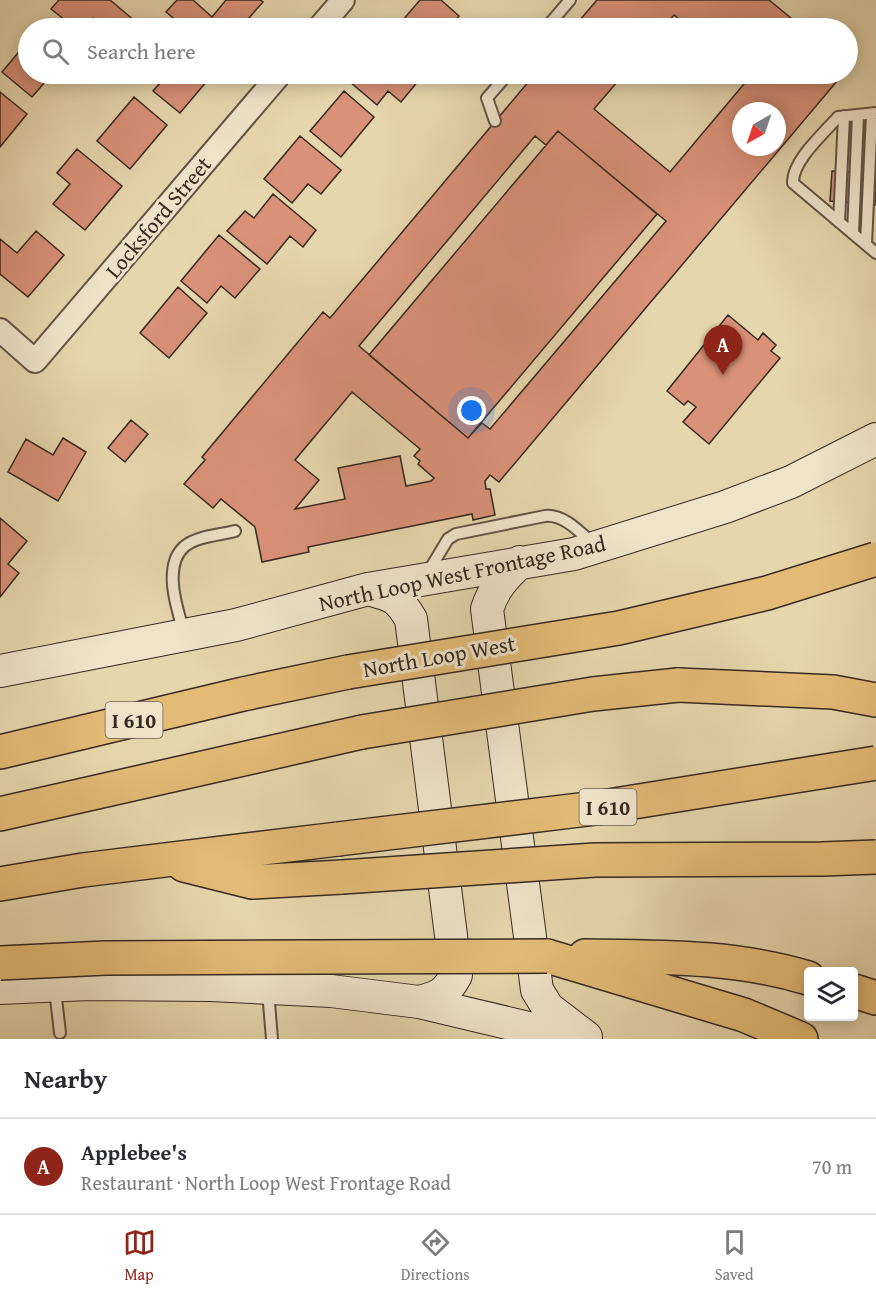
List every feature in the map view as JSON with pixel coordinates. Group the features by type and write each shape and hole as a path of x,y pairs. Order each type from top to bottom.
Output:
{"highway":[{"name":"North Loop West","path":"8,747 348,672 619,628 767,593 876,559"},
{"path":"0,814 362,732 593,694 678,685 833,692 876,700"},
{"name":"I 610","path":"0,884 164,860 596,808 876,763"},
{"path":"164,860 252,882 595,860 810,860 876,857"},
{"path":"0,963 106,958 548,956 697,958 791,972 804,977"},
{"path":"548,956 744,1015 801,1039"},
{"path":"858,992 876,998"}],"main road":[{"name":"North Loop West Frontage Road","path":"0,671 236,625 368,589 574,554 725,507 791,482 876,439"},
{"path":"520,562 500,580 487,609 537,990 548,1008 590,1039"},
{"path":"368,589 401,602 411,619 456,975 448,989 435,998 419,1002"},
{"path":"0,988 178,984 331,991 419,1002 575,1039"}],"street":[{"path":"328,18 343,0"},
{"name":"Locksford Street","path":"0,330 35,361 271,84"}],"lane":[{"path":"555,18 570,0"},
{"path":"495,121 487,98 499,84"},
{"path":"866,244 874,114 838,117 804,157 793,175 794,183 876,253"},
{"path":"852,233 858,115"},
{"path":"840,222 844,116"},
{"path":"424,579 448,540 456,534 545,516 553,515 563,519 596,547"},
{"path":"185,635 172,590 173,573 178,555 184,546 193,541 235,531"},
{"path":"55,985 60,1033"},
{"path":"268,988 272,1039"}],"building":[{"path":"59,0 110,0 131,18 62,18 51,9"},
{"path":"177,0 193,0 212,17 226,0 260,0 263,2 249,18 173,18 166,12"},
{"path":"420,0 441,0 459,16 458,18 405,18"},
{"path":"597,0 769,0 791,18 678,18 674,15 671,18 582,18"},
{"path":"18,53 18,84 43,84 32,97 2,72"},
{"path":"159,84 205,84 180,113 153,91"},
{"path":"352,84 416,84 401,102 388,91 377,105"},
{"path":"527,84 615,84 594,109 670,172 744,84 835,84 786,142 786,102 732,102 732,156 774,156 499,482 490,475 485,481 486,489 490,489 495,515 473,520 472,514 308,547 309,552 262,562 255,527 221,499 213,508 184,484 205,460 202,457 323,312 330,318","holes":["558,131 666,221 490,429 482,423 468,438 359,346 535,136 546,145","352,392 420,449 414,456 420,461 418,464 434,478 431,481 406,486 400,456 338,468 345,499 295,509 319,480 295,460"]},
{"path":"344,91 374,117 341,157 310,131"},
{"path":"0,92 27,114 0,147"},
{"path":"134,97 167,125 130,169 97,141"},
{"path":"558,131 657,214 468,438 369,355"},
{"path":"300,136 341,170 321,194 308,184 292,203 264,179"},
{"path":"77,149 122,186 85,230 53,204 70,184 57,173"},
{"path":"832,171 876,174 876,205 830,201"},
{"path":"273,194 316,230 303,247 290,236 267,264 227,231 245,211 254,218"},
{"path":"36,231 64,255 28,297 0,274 0,239 17,253"},
{"path":"219,235 260,269 235,298 221,286 207,303 181,281"},
{"path":"178,287 207,313 169,358 140,333"},
{"path":"728,315 758,340 763,333 776,345 771,351 780,358 709,444 683,422 696,407 688,401 684,405 667,391"},
{"path":"131,420 148,434 125,462 108,448"},
{"path":"63,438 86,452 58,501 8,472 26,439 53,455"},
{"path":"0,518 27,541 8,564 19,573 0,597"}],"place":[{"name":"Applebee's","path":"723,375"}]}
